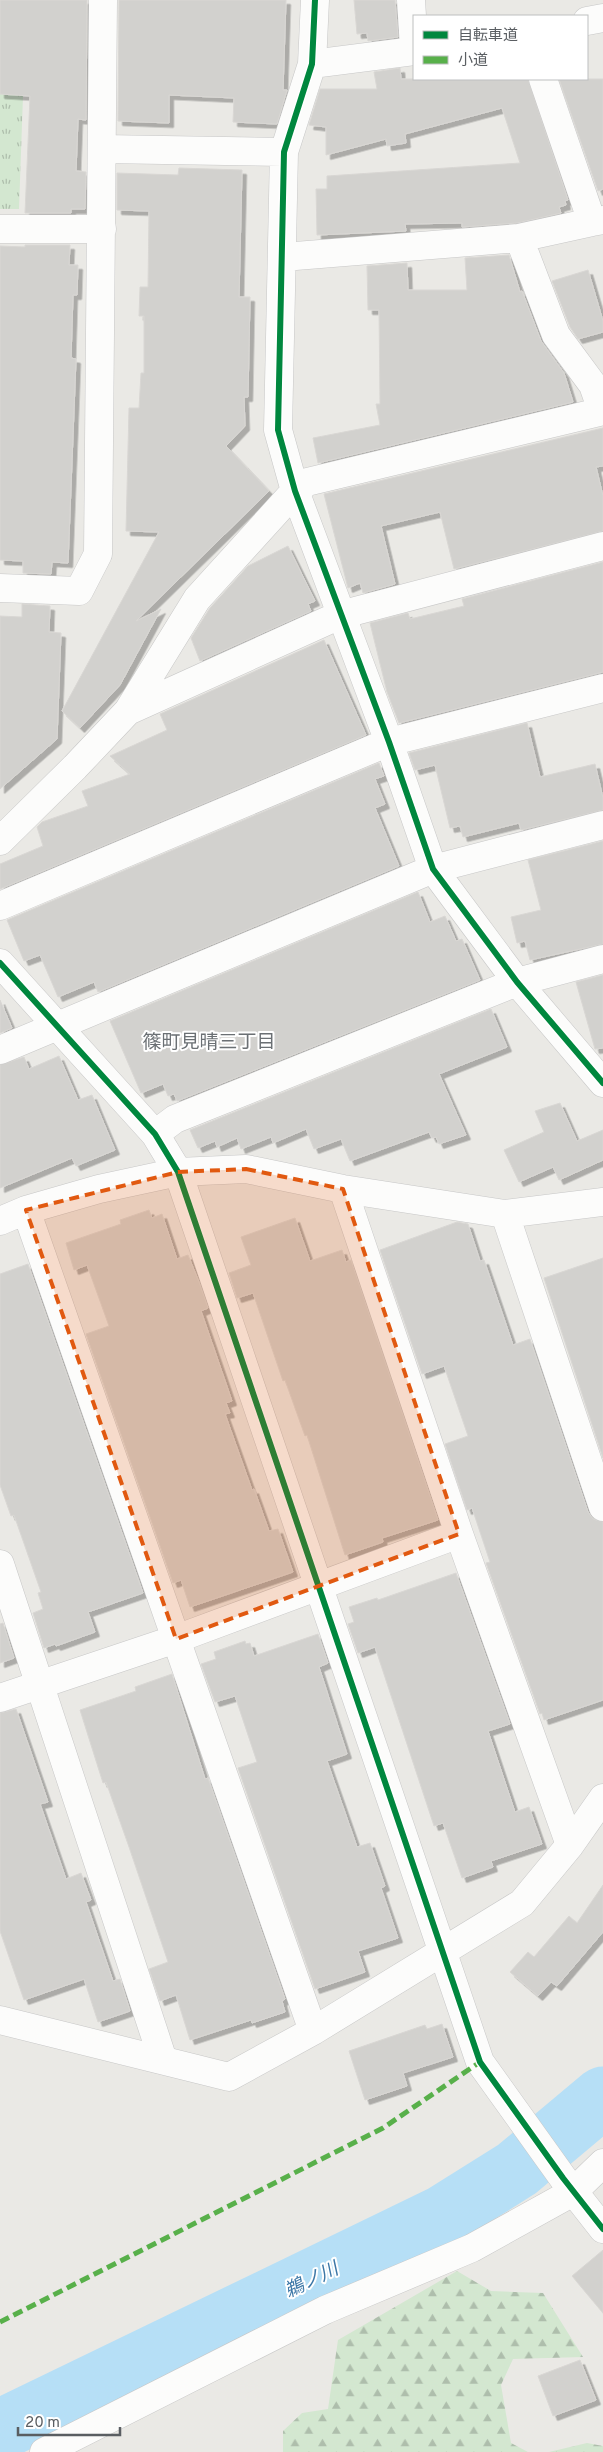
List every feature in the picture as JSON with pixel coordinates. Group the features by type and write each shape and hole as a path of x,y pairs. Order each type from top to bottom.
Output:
{"street":[{"path":"0,588 79,591 98,554 102,229 102,0"},
{"path":"315,0 312,64 284,152 278,430 295,490 389,742 433,869 517,982 603,1083"},
{"path":"411,0 413,33"},
{"path":"588,21 603,18"},
{"path":"312,64 413,49"},
{"path":"283,257 519,238 597,221 543,80"},
{"path":"102,149 284,152"},
{"path":"0,229 102,229"},
{"path":"0,841 75,767 128,711 197,599 295,490 307,482 603,411 593,385 556,335 519,238"},
{"path":"128,711 340,614 603,546"},
{"path":"0,906 389,742 603,688"},
{"path":"0,1050 433,869 603,824"},
{"path":"155,1134 175,1119 517,982 603,959"},
{"path":"0,963 55,1026 155,1134 178,1172 480,2062 568,2185 603,2229"},
{"path":"0,1222 26,1210 99,1190 178,1172 246,1169 343,1189 506,1214 603,1202"},
{"path":"343,1189 459,1534 570,1845"},
{"path":"26,1210 313,2031"},
{"path":"506,1214 603,1507"},
{"path":"0,1698 176,1639 318,1588 459,1534"},
{"path":"0,1564 41,1683 163,2060"},
{"path":"1,2018 229,2077 313,2031 522,1904 570,1845 603,1798"},
{"path":"44,2452 325,2310 472,2248 603,2163"}],"highlighted area":[{"path":"246,1169 343,1189 459,1534 176,1639 26,1210 178,1172"}],"green space":[{"path":"0,10 26,11 19,209 0,209"},
{"path":"457,2271 491,2291 543,2293 583,2357 513,2359 501,2385 511,2443 528,2452 283,2452 283,2431 302,2413 328,2409 338,2340"},
{"path":"587,2443 603,2446 603,2452 549,2452"}],"building":[{"path":"0,0 87,0 86,120 78,119 76,171 86,172 85,209 71,209 71,213 25,213 30,96 0,94"},
{"path":"119,0 286,0 283,90 287,90 277,124 233,122 234,98 169,95 169,123 118,121"},
{"path":"354,0 395,0 398,37 368,41 367,33 357,34"},
{"path":"400,68 401,79 413,80 528,80 568,200 565,201 566,205 559,207 561,213 517,223 462,227 462,223 405,224 406,231 317,235 316,189 327,189 327,176 520,163 502,108 405,134 406,143 387,146 386,139 326,155 326,127 309,125 320,89 377,89 374,72"},
{"path":"603,79 603,189 598,191 559,80"},
{"path":"179,168 242,170 239,297 250,297 248,397 244,397 245,426 226,446 269,491 136,621 161,609 120,685 80,728 62,711 159,532 126,531 129,408 139,408 141,373 144,373 144,316 139,316 140,287 148,287 149,211 117,210 117,173 178,175"},
{"path":"25,245 70,245 69,265 78,265 77,295 73,295 71,358 76,359 68,563 52,562 51,574 23,573 23,561 0,560 0,246 25,247"},
{"path":"509,255 520,292 522,291 541,341 564,373 573,402 318,463 313,438 380,425 376,404 380,404 379,310 368,310 367,266 407,263 408,290 467,290 465,258"},
{"path":"588,270 603,321 603,332 578,339 570,327 552,281"},
{"path":"603,428 603,466 596,467 603,496 603,531 454,569 440,512 381,526 395,584 363,593 360,583 348,588 324,494"},
{"path":"288,546 315,601 308,604 311,611 200,661 191,638 210,608 248,566"},
{"path":"603,562 603,672 399,723 387,692 370,623 408,613 410,619 464,606 462,599"},
{"path":"22,604 50,606 49,632 61,633 57,739 0,789 0,616 22,617"},
{"path":"324,640 366,735 0,889 0,864 43,846 37,827 42,822 88,806 82,791 130,774 110,756 167,730 160,714"},
{"path":"527,723 540,777 595,764 603,798 603,810 521,830 519,823 463,837 460,826 450,828 435,765 415,770 409,753"},
{"path":"379,763 384,776 375,779 385,804 375,808 399,866 98,992 94,982 58,997 40,955 24,961 7,920"},
{"path":"603,841 603,944 530,960 525,941 517,943 511,917 541,910 528,860"},
{"path":"418,892 430,922 445,916 456,941 462,939 480,980 177,1101 174,1094 168,1096 163,1084 141,1093 110,1021"},
{"path":"603,975 603,1048 595,1049 576,982"},
{"path":"0,1000 12,1028 0,1033"},
{"path":"491,1009 507,1047 439,1074 466,1135 439,1144 436,1137 432,1138 429,1132 350,1161 341,1139 314,1149 306,1129 273,1143 271,1137 241,1149 237,1138 217,1147 215,1141 198,1148 190,1130"},
{"path":"59,1056 78,1100 92,1095 115,1150 76,1166 72,1158 0,1188 0,1065 24,1057 29,1069"},
{"path":"560,1103 577,1141 603,1130 603,1160 559,1180 553,1167 519,1182 504,1150 544,1132 535,1111"},
{"path":"149,1210 152,1218 162,1214 177,1259 188,1255 199,1282 208,1308 201,1311 232,1401 226,1403 230,1413 225,1414 269,1531 278,1529 293,1572 190,1607 181,1580 173,1583 86,1334 109,1326 87,1265 74,1270 66,1243 121,1224 120,1220"},
{"path":"295,1218 310,1261 342,1250 346,1262 351,1260 438,1520 382,1538 383,1542 345,1555 307,1435 305,1436 285,1380 283,1381 253,1293 237,1298 229,1273 251,1265 241,1237"},
{"path":"457,1222 468,1224 480,1261 484,1260 513,1345 530,1339 588,1512 593,1519 603,1522 603,1700 544,1720 542,1713 540,1714 486,1563 490,1562 472,1508 467,1510 445,1444 468,1436 444,1366 422,1374 380,1250"},
{"path":"603,1258 603,1458 544,1278"},
{"path":"28,1264 143,1593 88,1612 95,1632 56,1646 55,1644 44,1648 33,1613 43,1609 38,1593 41,1592 14,1515 11,1516 0,1485 0,1274"},
{"path":"456,1573 510,1724 488,1731 515,1812 529,1807 542,1844 491,1861 493,1867 462,1878 443,1823 434,1826 375,1647 358,1653 348,1624 354,1622 349,1607 377,1598 378,1600"},
{"path":"3,1623 14,1658 0,1663 0,1624"},
{"path":"318,1634 328,1663 319,1667 347,1754 327,1761 357,1847 370,1843 385,1886 381,1888 398,1938 358,1951 365,1972 315,1989 238,1768 257,1762 235,1696 215,1702 201,1664 216,1659 214,1652 245,1641 246,1644 250,1643 254,1656"},
{"path":"172,1674 205,1779 208,1778 285,1999 282,2001 285,2012 252,2023 251,2020 190,2040 176,1995 160,2001 149,1969 168,1962 106,1782 103,1783 80,1710 136,1691 135,1687"},
{"path":"16,1709 48,1802 40,1804 66,1879 81,1873 91,1900 86,1902 113,1981 120,1979 130,2011 98,2022 84,1979 24,2000 0,1931 0,1713"},
{"path":"603,1885 603,1932 557,1986 551,1982 538,1996 510,1972 528,1952 534,1957 569,1916 577,1923"},
{"path":"442,2024 453,2057 403,2073 407,2086 365,2100 349,2051 425,2025 427,2029"},
{"path":"603,2250 603,2313 572,2276"},
{"path":"580,2360 596,2400 553,2416 538,2376"}],"waterway":[{"name":"鵜ノ川","path":"0,2430 442,2216 517,2169 603,2097"}],"marked path":[{"path":"0,2322 383,2128 480,2062"}],"cycle path":[{"path":"315,0 312,64 284,152 278,430 295,491 389,742 433,869 517,982 603,1083"},
{"path":"0,963 155,1134 178,1172 480,2062 563,2178 603,2229"}],"district":[{"name":"篠町見晴三丁目","path":"209,1041"}]}
